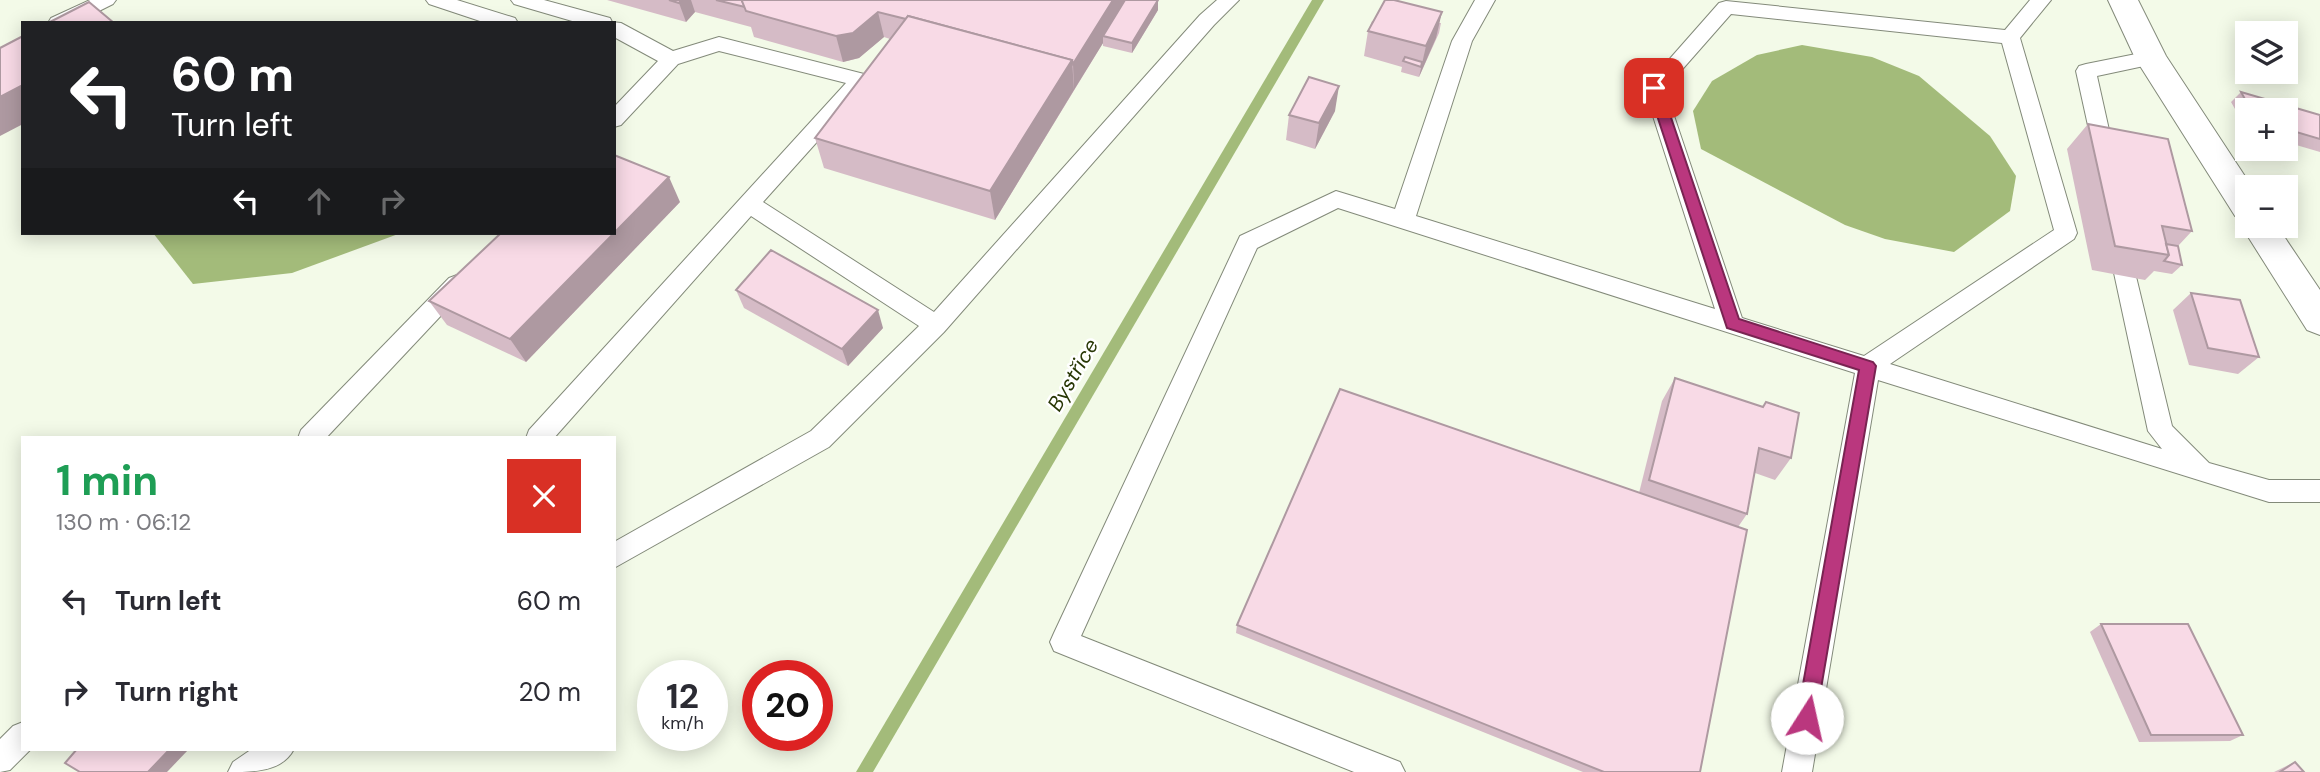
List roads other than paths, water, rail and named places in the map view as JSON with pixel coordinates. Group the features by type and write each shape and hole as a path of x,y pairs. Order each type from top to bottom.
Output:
{"street":[{"path":"2123,0 2151,58 2235,188"},
{"path":"2267,238 2320,320"}],"lane":[{"path":"62,21 106,0"},
{"path":"436,0 502,21"},
{"path":"521,0 596,21"},
{"path":"616,555 820,439 936,325 1210,10 1229,0"},
{"path":"1403,220 1462,41 1485,0"},
{"path":"2010,37 2041,0"},
{"path":"1732,324 1654,88 1726,7 2010,37"},
{"path":"616,29 671,59"},
{"path":"1797,772 1868,366 2066,233 2010,37"},
{"path":"540,436 861,80 719,44 671,59 616,118"},
{"path":"2109,183 2087,71 2151,58"},
{"path":"1390,772 1064,642 1248,242 1336,199 2201,472 2269,491 2320,491"},
{"path":"749,204 936,325"},
{"path":"2115,223 2124,276 2161,431 2201,472"},
{"path":"312,436 469,272"},
{"path":"0,760 21,738"},
{"path":"243,772 276,751"}],"waterway":[{"name":"Bystřice","path":"864,772 1318,0"}]}
